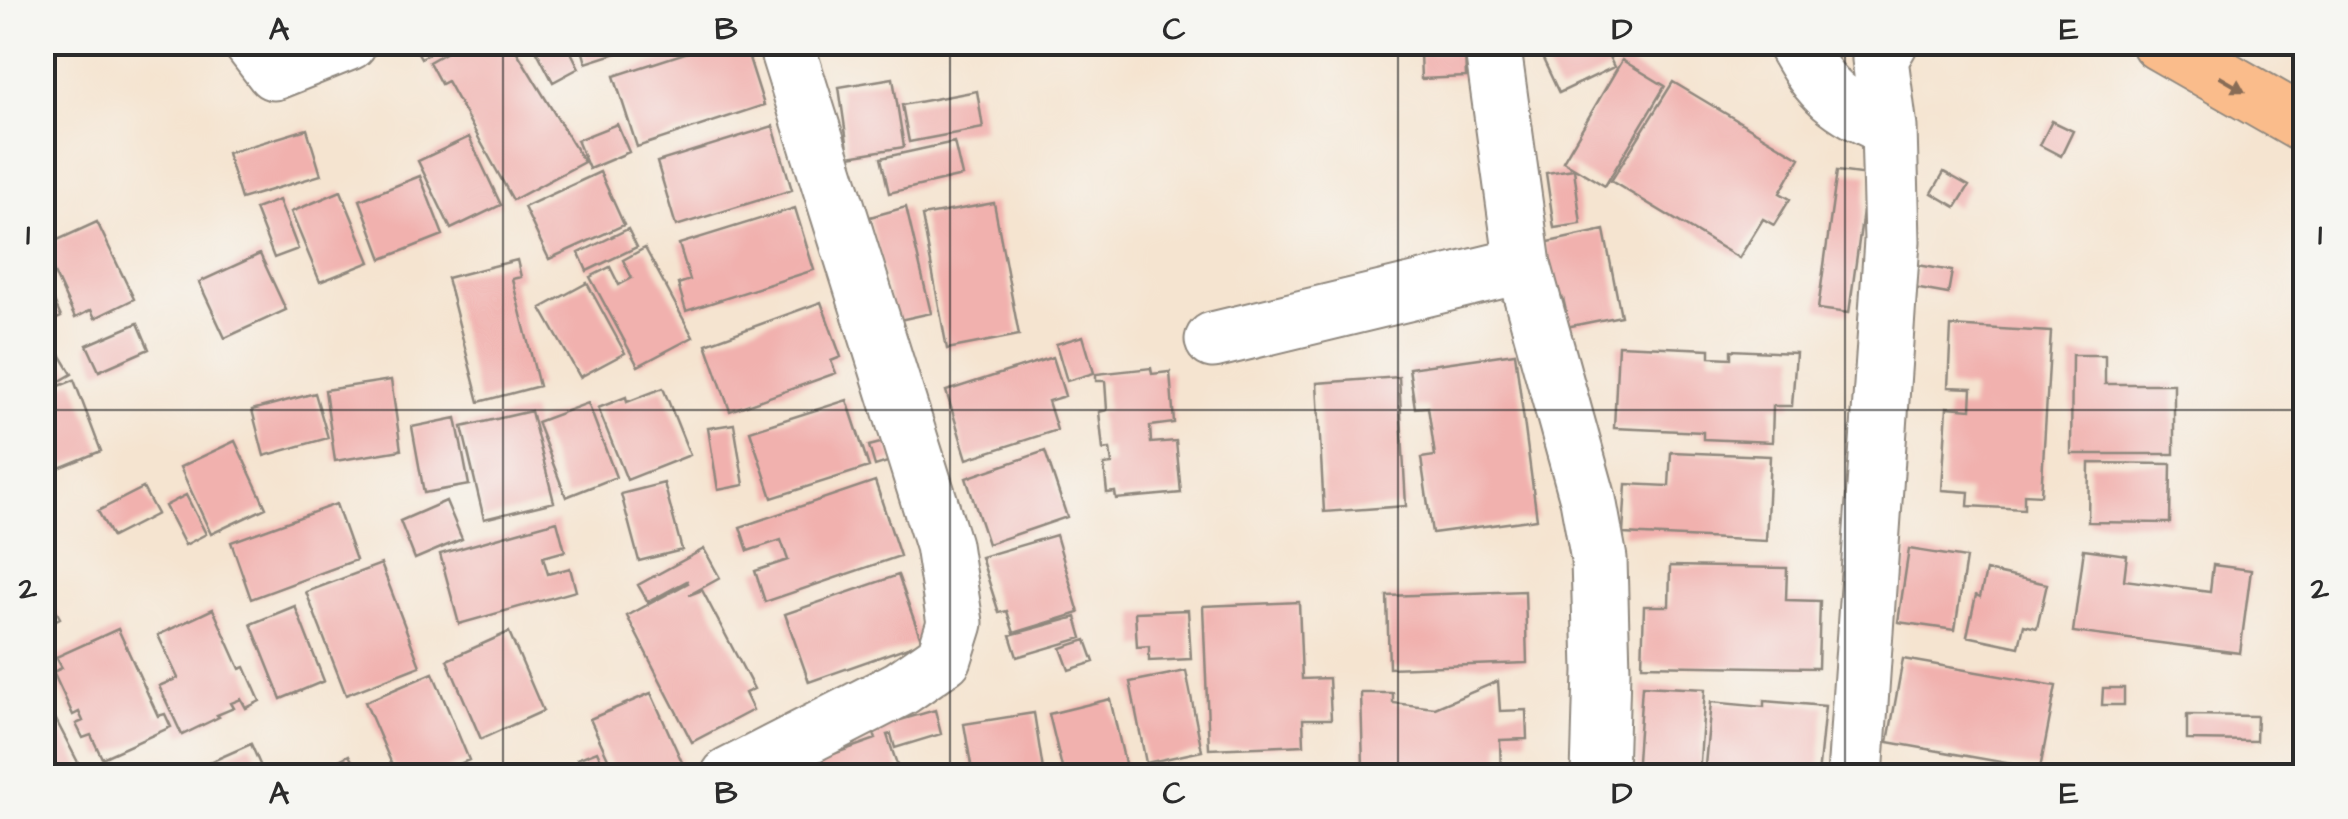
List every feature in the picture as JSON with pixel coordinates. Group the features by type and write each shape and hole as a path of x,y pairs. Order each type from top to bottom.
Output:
{"highway":[{"path":"2159,42 2306,126"}],"street":[{"path":"251,42 274,72 349,42"},
{"path":"740,774 900,688 944,658 955,622 942,545 785,42"},
{"path":"1492,42 1523,264 1588,499 1599,559 1600,776"},
{"path":"1794,42 1816,81 1830,94 1851,110 1890,128"},
{"path":"1855,776 1892,241 1890,128 1880,59 1890,42"},
{"path":"1213,340 1523,264"}],"building":[{"path":"412,42 450,42 421,58"},
{"path":"464,42 511,42 584,162 513,200 447,81 441,84 429,62"},
{"path":"532,42 566,42 579,68 553,82"},
{"path":"580,42 648,42 648,43 586,63"},
{"path":"719,42 744,42 764,105 637,147 614,76"},
{"path":"1535,42 1602,42 1614,67 1559,93"},
{"path":"1465,51 1466,77 1421,79 1420,53"},
{"path":"1622,60 1665,86 1605,186 1563,161"},
{"path":"893,78 904,147 849,156 839,87"},
{"path":"1673,82 1800,158 1780,193 1790,199 1774,225 1763,219 1739,258 1611,181"},
{"path":"977,91 983,128 909,142 902,105"},
{"path":"2052,121 2073,131 2061,156 2040,145"},
{"path":"617,124 629,152 589,169 577,140"},
{"path":"773,126 792,190 676,226 657,162"},
{"path":"307,129 321,175 241,199 227,153"},
{"path":"469,137 501,205 451,229 418,161"},
{"path":"954,142 962,176 889,193 881,158"},
{"path":"1574,169 1581,224 1554,228 1546,173"},
{"path":"1837,171 1868,175 1849,313 1818,309"},
{"path":"600,172 624,225 549,259 524,207"},
{"path":"1944,172 1969,186 1956,207 1932,193"},
{"path":"420,176 443,235 382,259 360,200"},
{"path":"341,191 370,262 320,282 291,212"},
{"path":"279,200 298,249 274,258 255,209"},
{"path":"994,203 1019,335 947,349 922,216"},
{"path":"906,207 931,313 895,321 870,217"},
{"path":"795,208 814,270 686,311 678,284 690,280 679,244"},
{"path":"97,222 134,299 95,318 91,310 75,318 42,247"},
{"path":"628,229 637,247 587,271 579,253"},
{"path":"1604,230 1621,316 1561,328 1558,313 1566,311 1563,298 1555,300 1544,243"},
{"path":"645,248 693,337 638,366 590,277 610,267 619,285 632,278 623,260"},
{"path":"260,254 286,310 225,338 199,282"},
{"path":"517,260 521,277 512,279 539,386 479,402 447,278"},
{"path":"1918,265 1952,271 1948,294 1914,288"},
{"path":"42,275 61,317 42,325"},
{"path":"587,283 625,353 580,377 541,308"},
{"path":"821,302 841,357 831,361 836,373 730,411 706,344"},
{"path":"138,323 149,349 99,371 87,345"},
{"path":"1951,326 2051,332 2041,495 2024,494 2024,509 1968,506 1969,492 1942,490 1947,407 1971,409 1972,388 1948,387"},
{"path":"1083,336 1094,373 1067,381 1056,344"},
{"path":"1618,345 1710,349 1710,357 1731,358 1731,350 1796,353 1792,406 1773,406 1772,442 1703,439 1703,432 1614,428"},
{"path":"1515,353 1537,519 1432,533 1421,458 1435,456 1428,407 1415,408 1409,368"},
{"path":"2072,355 2105,355 2105,384 2174,384 2174,454 2071,454"},
{"path":"61,356 72,374 53,385 42,367"},
{"path":"1053,357 1065,396 1048,401 1057,430 967,459 946,391"},
{"path":"1151,368 1152,374 1170,372 1174,423 1150,426 1151,443 1176,441 1181,493 1116,499 1115,492 1107,493 1104,465 1112,464 1110,449 1103,450 1099,412 1107,410 1105,381 1096,381 1096,374"},
{"path":"1399,377 1406,506 1324,512 1317,383"},
{"path":"74,380 101,451 42,475 42,393"},
{"path":"391,380 401,450 335,461 325,390"},
{"path":"663,388 690,455 627,480 598,408"},
{"path":"315,393 328,438 264,456 252,410"},
{"path":"847,400 869,467 772,498 750,431"},
{"path":"588,403 616,477 566,497 537,422"},
{"path":"531,411 554,502 484,519 462,427"},
{"path":"456,418 469,485 424,493 412,427"},
{"path":"734,424 744,485 718,490 708,428"},
{"path":"235,441 266,508 211,534 180,467"},
{"path":"888,441 894,460 875,466 869,446"},
{"path":"1045,451 1067,517 988,544 966,478"},
{"path":"1671,452 1770,456 1766,541 1623,534 1626,484 1669,486"},
{"path":"2089,463 2171,464 2170,523 2088,522"},
{"path":"875,481 900,556 765,602 755,571 788,560 781,540 748,551 740,527"},
{"path":"664,483 682,550 639,561 621,494"},
{"path":"143,488 157,514 112,537 98,511"},
{"path":"186,495 206,534 185,545 165,506"},
{"path":"446,501 462,539 415,559 400,521"},
{"path":"336,504 356,560 251,599 231,542"},
{"path":"557,521 565,551 543,557 548,574 570,568 576,591 459,624 440,554"},
{"path":"1056,535 1079,613 1014,633 1007,611 999,613 981,557"},
{"path":"704,549 720,578 689,595 702,590 754,689 745,693 753,710 692,742 627,616 688,583 648,602 638,585"},
{"path":"1909,549 1966,558 1955,630 1898,622"},
{"path":"2084,549 2127,555 2124,580 2210,591 2213,565 2251,570 2240,653 2073,632"},
{"path":"381,564 420,666 346,695 306,592"},
{"path":"1670,566 1787,568 1786,600 1820,601 1818,668 1642,665 1644,606 1669,606"},
{"path":"1986,571 2047,584 2037,628 2024,625 2019,647 1967,636"},
{"path":"898,575 922,642 809,682 785,614"},
{"path":"42,585 60,618 42,627"},
{"path":"1525,591 1527,663 1389,668 1387,596"},
{"path":"1299,602 1302,679 1329,678 1331,719 1303,719 1304,745 1209,749 1203,606"},
{"path":"295,606 324,681 281,699 251,624"},
{"path":"213,609 240,669 245,667 260,701 246,708 241,699 231,703 234,708 182,735 159,686 178,678 158,635"},
{"path":"1188,610 1191,659 1149,661 1149,646 1137,647 1135,612"},
{"path":"1076,617 1082,638 1017,657 1010,635"},
{"path":"118,629 158,716 165,714 171,727 102,758 91,735 83,738 76,724 83,721 79,712 73,715 53,672 62,668 56,657"},
{"path":"509,632 543,711 481,739 447,660"},
{"path":"1086,640 1094,662 1069,670 1061,648"},
{"path":"1903,659 2056,686 2040,769 1888,742"},
{"path":"1186,671 1202,751 1146,763 1130,682"},
{"path":"433,673 469,760 431,776 397,776 365,702"},
{"path":"1498,681 1500,711 1526,710 1527,739 1500,740 1501,776 1375,776 1375,768 1363,768 1361,693 1393,693 1393,703 1435,708"},
{"path":"1642,686 1705,689 1699,776 1636,776"},
{"path":"2103,688 2124,688 2124,705 2102,705"},
{"path":"42,693 84,774 80,776 49,776 42,764"},
{"path":"651,693 682,762 651,776 616,776 590,719"},
{"path":"1110,699 1128,776 1064,776 1049,714"},
{"path":"1764,701 1825,706 1818,776 1704,776 1711,702 1764,707"},
{"path":"935,710 941,734 895,748 891,734 887,735 901,776 771,776 876,739 868,718 887,724"},
{"path":"1034,713 1044,776 973,776 964,724"},
{"path":"2187,715 2257,716 2256,741 2187,740"},
{"path":"251,744 265,776 192,776 190,771"},
{"path":"597,751 608,776 585,776 577,759"},
{"path":"349,755 360,776 308,776"}]}
